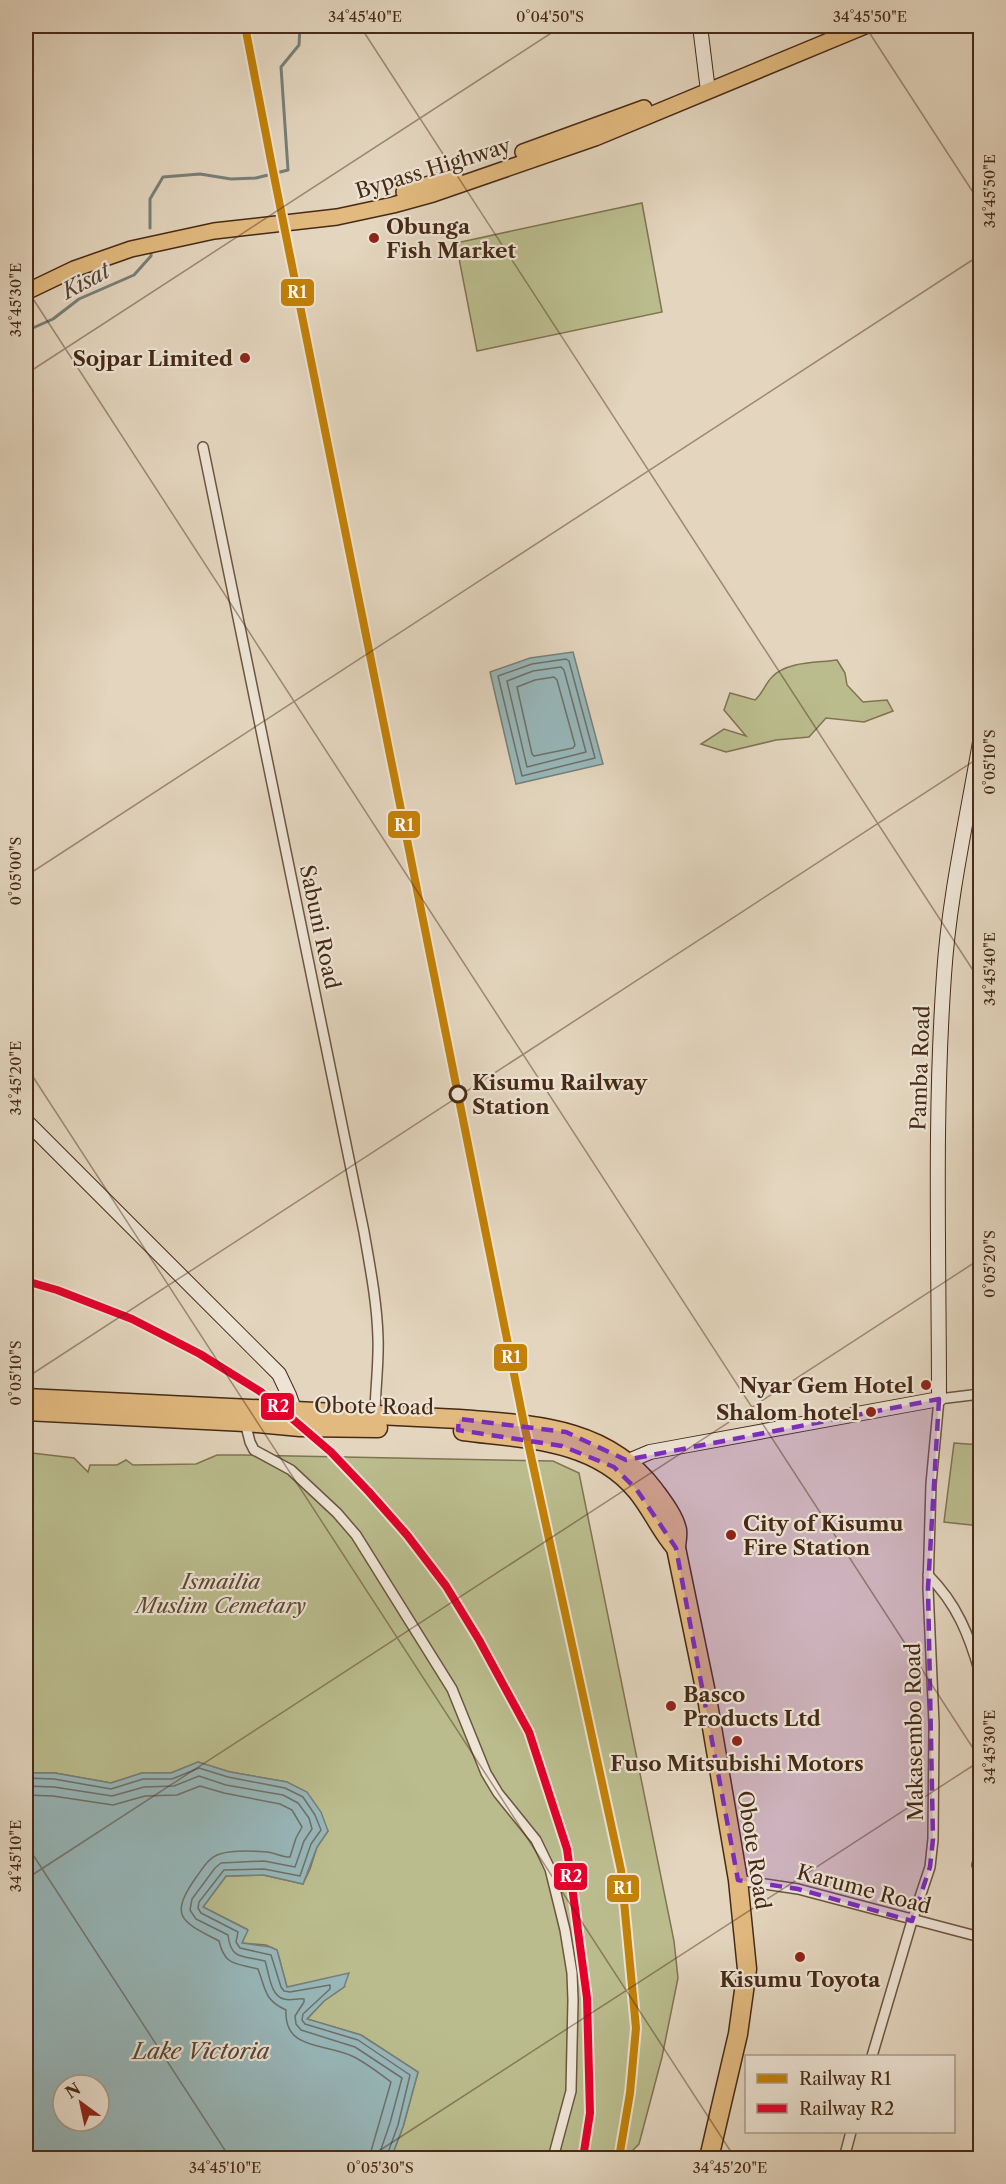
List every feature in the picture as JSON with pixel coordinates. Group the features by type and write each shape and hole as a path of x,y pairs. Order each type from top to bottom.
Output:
{"highway":[{"name":"Obote Road","path":"26,1398 298,1420 459,1425 524,1424 578,1436 648,1482 662,1501 677,1530 676,1548 707,1698 738,1880 747,1969 738,2034 709,2158"},
{"name":"Obote Road","path":"26,1412 245,1422 375,1416 459,1425 554,1444 620,1464"}],"main road":[{"path":"700,26 708,91"},
{"name":"Bypass Highway","path":"26,281 69,261 129,239 203,222 295,218 409,191 665,101 708,91 865,26"},
{"name":"Bypass Highway","path":"26,292 74,269 131,249 271,219"},
{"name":"Pamba Road","path":"939,1399 939,1144 944,975 951,911 981,742"},
{"path":"26,1121 279,1374 298,1420"},
{"path":"620,1464 650,1452 939,1399"}],"street":[{"name":"Sabuni Road","path":"203,447 364,1232 375,1299 378,1336 375,1416"},
{"path":"939,1399 981,1394"},
{"name":"Makasembo Road","path":"872,2055 930,1867 933,1839 933,1712 928,1575 931,1484 939,1399"},
{"path":"245,1422 254,1450 291,1470 337,1513 356,1535 452,1689 486,1773 498,1793 537,1840 550,1869 565,1930 572,1973 573,2000 571,2091 553,2158"},
{"path":"928,1575 951,1601 961,1617 981,1673"},
{"path":"977,1865 981,1854"},
{"name":"Karume Road","path":"738,1880 798,1889 981,1938"},
{"path":"844,2158 851,2133"}],"highlighted area":[{"path":"939,1399 928,1588 933,1839 930,1867 912,1921 798,1889 738,1880 676,1548 637,1490 614,1467 562,1446 458,1430 459,1419 566,1432 626,1460"}],"green space":[{"path":"642,203 662,312 477,351 456,243"},
{"path":"837,660 845,673 847,685 863,702 887,700 893,711 864,722 826,718 809,737 776,740 726,752 701,744 724,729 746,736 724,710 730,693 755,700 772,677 786,668"},
{"path":"954,1443 980,1445 980,1526 944,1522"},
{"name":"Ismailia Muslim Cemetary","path":"26,1454 74,1458 88,1472 90,1465 117,1465 126,1460 133,1465 196,1464 217,1455 241,1455 553,1461 579,1473 674,1941 678,1978 662,2057 639,2144 631,2152 630,2158 391,2158 403,2127 418,2072 361,2035 307,2019 324,2001 344,1987 287,1987 277,1950 266,1945 242,1943 247,1929 203,1907 226,1876 263,1875 303,1884 317,1847 328,1831 287,1782 230,1772 198,1762 171,1773 142,1773 111,1783 55,1773 26,1773"}],"water":[{"path":"573,652 603,764 516,784 490,672 530,658"},
{"name":"Lake Victoria","path":"198,1762 230,1772 287,1782 307,1792 321,1812 328,1831 317,1847 303,1884 264,1875 226,1876 203,1907 248,1930 242,1943 277,1950 287,1987 349,1973 344,1987 324,2001 307,2019 361,2035 418,2072 403,2127 391,2158 26,2158 26,1773 55,1773 111,1783 142,1773 171,1773"}],"waterway":[{"path":"150,228 150,199 163,177 200,174 231,179 256,178 288,170 281,67 299,45 300,26"},
{"name":"Kisat","path":"26,331 53,319 79,299 134,275 151,256 151,250"}],"rail line":[{"name":"R1","path":"245,26 524,1424 621,1870 636,2028 630,2093 619,2158"},
{"name":"R2","path":"26,1281 57,1290 132,1319 200,1354 261,1392 331,1452 407,1535 446,1586 479,1640 529,1732 567,1849 587,1998 590,2113 583,2158"}],"place":[{"name":"Obunga Fish Market","path":"374,238"},
{"name":"Sojpar Limited","path":"245,358"},
{"name":"Kisumu Railway Station","path":"458,1094"},
{"name":"Nyar Gem Hotel","path":"926,1385"},
{"name":"Shalom hotel","path":"871,1412"},
{"name":"City of Kisumu Fire Station","path":"731,1535"},
{"name":"Basco Products Ltd","path":"671,1706"},
{"name":"Fuso Mitsubishi Motors","path":"737,1741"},
{"name":"Kisumu Toyota","path":"800,1957"}]}
